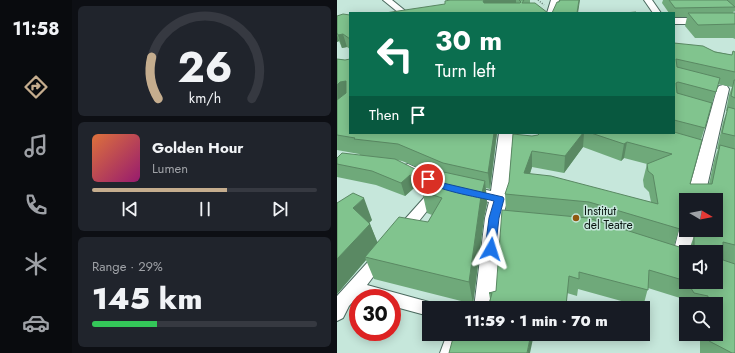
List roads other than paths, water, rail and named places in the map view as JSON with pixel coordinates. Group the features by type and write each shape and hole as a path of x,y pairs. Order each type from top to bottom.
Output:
{"street":[{"path":"387,0 403,12"},
{"path":"551,12 555,0"},
{"path":"648,0 656,12"},
{"path":"675,21 735,21"},
{"path":"697,193 706,152 724,116 723,89"},
{"path":"703,110 724,116"},
{"path":"485,301 494,218 510,140"},
{"path":"692,148 721,156"},
{"path":"395,166 402,167 441,186 499,199"},
{"path":"337,314 343,301 441,186"},
{"path":"494,218 541,222"},
{"path":"678,257 685,237"},
{"path":"360,282 374,289"},
{"path":"401,301 422,307"},
{"path":"452,353 456,341"}],"place":[{"name":"Institut del Teatre","path":"576,218"}]}
